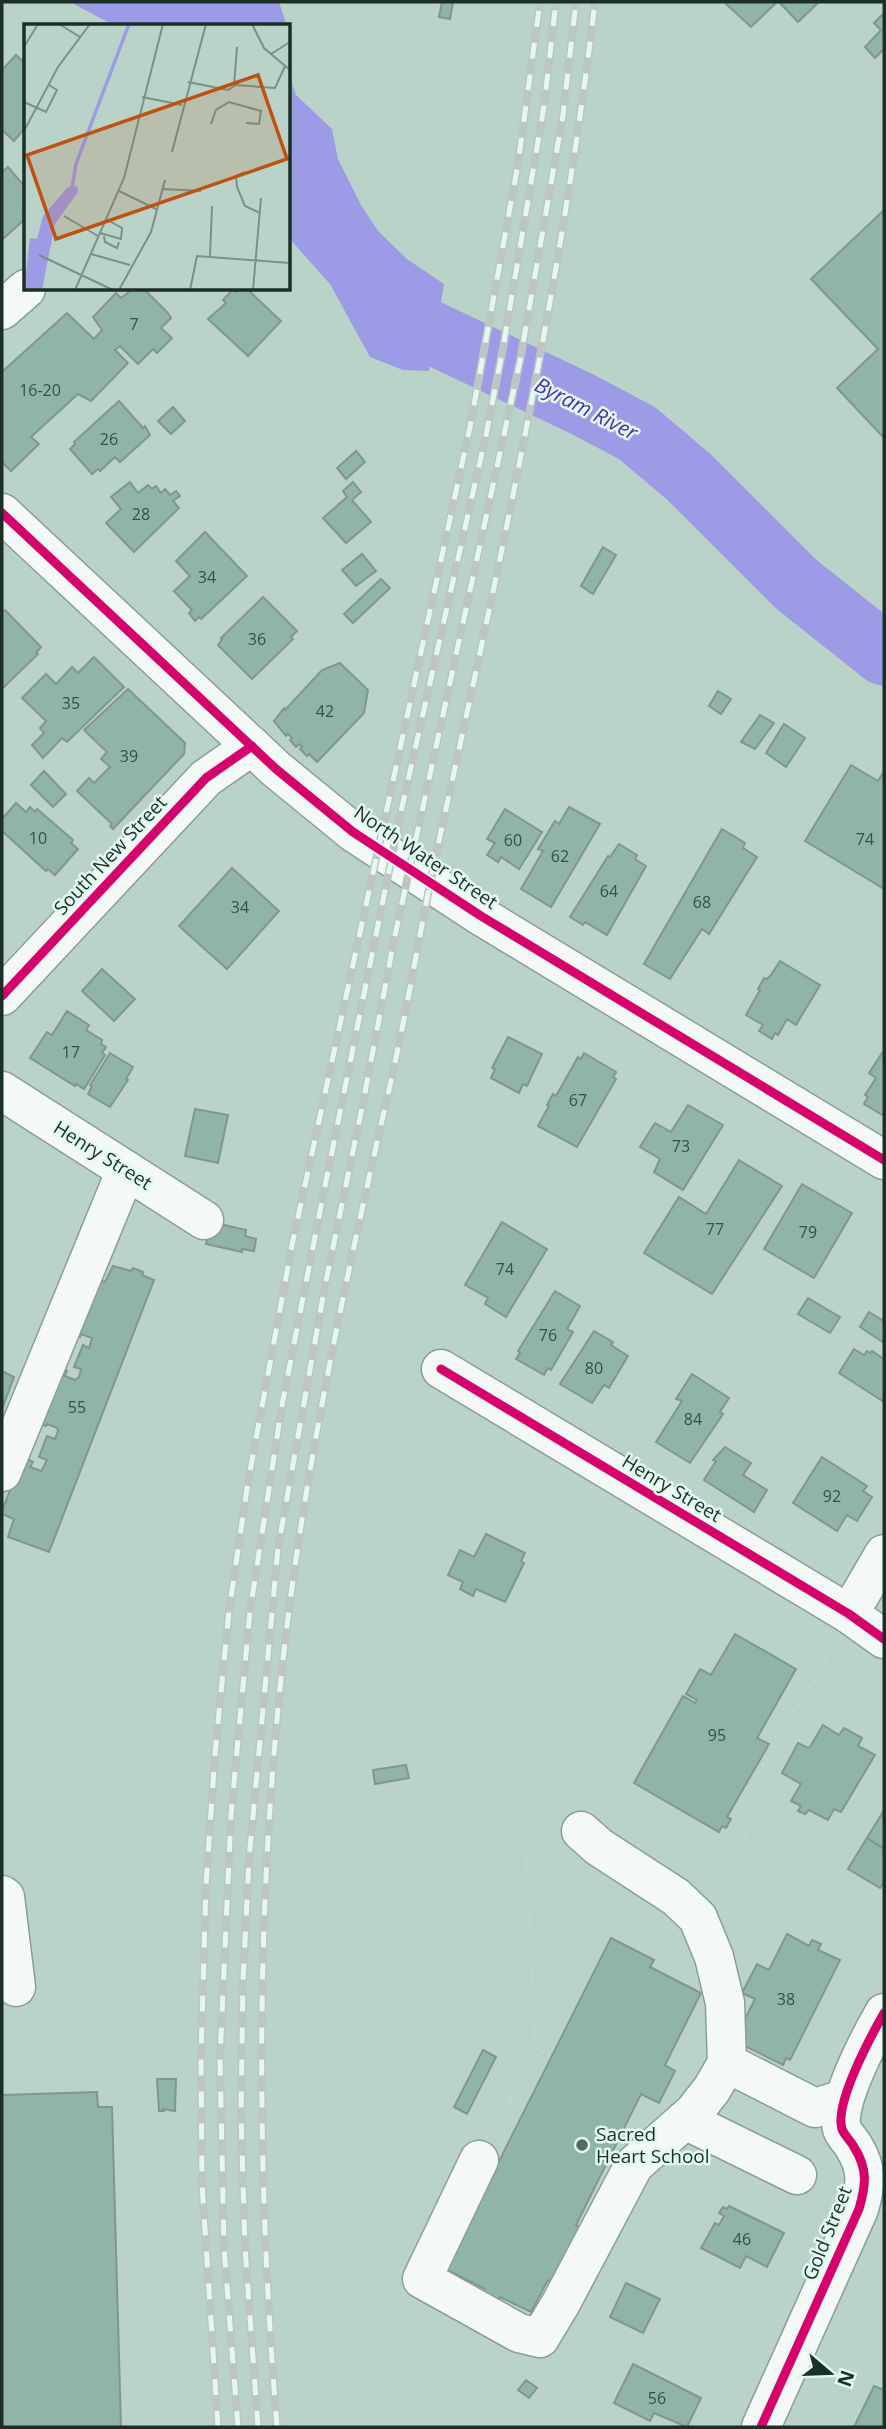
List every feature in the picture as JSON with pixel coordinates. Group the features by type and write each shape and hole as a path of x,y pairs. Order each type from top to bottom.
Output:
{"street":[{"path":"2,310 25,290"},
{"name":"North Water Street","path":"9,533 353,832 432,884 884,1160"},
{"name":"South New Street","path":"2,996 206,778 251,746"},
{"name":"Henry Street","path":"2,1091 204,1220"},
{"path":"2,1472 126,1170"},
{"name":"Henry Street","path":"441,1369 849,1614 884,1639"},
{"path":"849,1614 884,1554"},
{"path":"479,2160 422,2280 519,2333 540,2338 561,2304 634,2165 685,2120 712,2089 727,2063 725,2003 714,1957 698,1918 676,1897 598,1847 581,1831"},
{"path":"2,1895 5,1897 16,1987"},
{"name":"Gold Street","path":"761,2427 859,2209 874,2167 862,2160 842,2130 844,2099 871,2035 884,2013"},
{"path":"727,2063 815,2108 844,2099"},
{"path":"685,2120 797,2175"}],"path":[{"path":"729,1903 762,1768 826,1659 849,1614"},
{"path":"826,1659 838,1691 853,1712 855,1721"},
{"path":"479,2160 536,2048 524,1829 534,1804"},
{"path":"536,2048 550,2057"},
{"path":"509,2100 524,2106"}],"shaded area":[{"path":"70,2 279,2 286,24 111,24"},
{"path":"290,78 296,95 332,129 338,159 361,205 378,231 407,259 444,284 429,371 403,370 370,357 330,284 290,239"}],"building":[{"path":"442,2 453,2 450,19 439,17"},
{"path":"724,2 777,2 751,27"},
{"path":"779,2 819,2 798,22"},
{"path":"884,13 884,49 875,58 865,47 881,30 874,23"},
{"path":"16,55 24,62 24,129 14,141 2,130 2,70"},
{"path":"8,167 24,186 24,220 4,238 2,236 2,172"},
{"path":"884,210 884,438 837,388 878,349 811,279"},
{"path":"132,290 145,290 171,318 161,328 172,338 157,353 153,349 138,364 120,346 115,350 128,363 91,401 78,394 31,437 39,444 11,471 2,462 2,372 67,313 94,339 102,330 93,317 116,293 121,298"},
{"path":"232,290 248,290 281,321 248,356 208,319 226,303 223,300"},
{"path":"119,401 143,428 145,426 150,435 120,462 115,457 100,471 98,469 92,474 70,449 74,442"},
{"path":"173,407 185,421 171,434 158,421"},
{"path":"356,451 365,462 346,479 337,468"},
{"path":"130,482 138,493 148,485 152,489 156,486 161,493 165,489 170,495 176,491 180,496 173,501 179,508 134,552 106,523 121,509 111,497"},
{"path":"353,482 361,492 352,500 371,522 346,543 323,518 347,497 343,491"},
{"path":"205,532 247,576 201,619 199,617 195,621 189,613 192,610 174,591 190,576 176,561"},
{"path":"603,547 616,555 593,594 581,586"},
{"path":"362,554 376,571 356,586 342,570"},
{"path":"381,579 390,588 353,623 344,614"},
{"path":"263,597 297,631 291,637 293,639 252,679 218,645 221,638"},
{"path":"5,610 41,647 36,653 38,654 2,689 2,612"},
{"path":"94,657 124,687 67,742 62,738 43,758 32,745 44,733 40,728 46,721 22,698 46,674 56,684 72,667 78,673"},
{"path":"340,663 368,690 364,713 317,762 300,749 302,747 299,744 296,747 290,740 292,738 288,734 286,736 274,721 322,670"},
{"path":"128,689 185,743 184,754 113,829 110,826 112,824 77,791 89,778 94,783 110,767 101,759 107,752 84,730"},
{"path":"718,691 731,699 721,714 709,706"},
{"path":"760,715 774,723 755,749 741,742"},
{"path":"784,724 805,738 786,767 766,753"},
{"path":"851,765 878,781 884,771 884,889 805,841"},
{"path":"44,771 66,794 53,807 31,785"},
{"path":"16,803 26,812 30,807 35,812 37,809 73,840 71,843 78,849 55,875 48,869 46,871 2,831 2,819"},
{"path":"569,807 600,824 551,907 521,889 543,851 538,849 555,821 559,824"},
{"path":"505,809 542,832 519,869 501,857 498,862 487,855 495,843 487,839"},
{"path":"722,829 745,843 743,848 757,857 709,934 702,929 670,979 644,964"},
{"path":"619,844 637,855 635,859 646,866 607,935 570,917 608,856 610,857"},
{"path":"232,868 279,911 227,969 179,926"},
{"path":"780,961 820,985 796,1025 787,1019 778,1035 775,1033 772,1039 759,1031 763,1025 746,1015 764,978 767,979 771,975"},
{"path":"102,969 135,999 114,1021 82,991"},
{"path":"67,1011 89,1025 86,1030 102,1040 101,1044 106,1047 102,1053 105,1055 84,1089 30,1058 47,1032 52,1035"},
{"path":"508,1037 542,1054 527,1086 523,1084 519,1093 491,1078 495,1069 492,1068"},
{"path":"110,1053 133,1067 126,1079 128,1080 110,1107 88,1094 92,1086 90,1085"},
{"path":"584,1053 616,1072 613,1077 616,1079 577,1147 538,1126 553,1094 556,1096 578,1057 581,1059"},
{"path":"882,1053 884,1116 864,1104 868,1097 865,1095 876,1078 869,1073"},
{"path":"688,1105 723,1125 683,1190 654,1172 660,1159 640,1147 655,1123 671,1132"},
{"path":"195,1109 228,1115 218,1163 185,1156"},
{"path":"739,1160 782,1186 712,1294 644,1253 679,1197 706,1214"},
{"path":"802,1184 852,1213 814,1278 764,1249"},
{"path":"211,1222 246,1230 245,1236 256,1239 254,1251 242,1249 242,1252 206,1244"},
{"path":"502,1222 547,1249 506,1317 485,1304 488,1298 465,1285"},
{"path":"113,1266 131,1271 133,1268 154,1280 49,1552 8,1537 14,1519 2,1514 2,1511 23,1457 33,1462 30,1467 41,1471 47,1460 39,1457 47,1436 55,1439 58,1431 47,1424 36,1423 57,1368 67,1371 65,1376 75,1380 79,1377 81,1369 74,1367 83,1345 89,1348 92,1338 71,1334 92,1277 105,1282"},
{"path":"555,1291 580,1306 567,1329 573,1332 551,1370 548,1368 544,1375 516,1359 520,1353 518,1351"},
{"path":"808,1298 840,1317 830,1333 798,1314"},
{"path":"869,1312 882,1320 884,1316 884,1343 860,1327"},
{"path":"594,1331 613,1342 611,1345 628,1356 609,1388 604,1385 592,1403 560,1384"},
{"path":"854,1349 864,1355 867,1351 872,1351 884,1359 884,1402 839,1373"},
{"path":"2,1371 14,1377 2,1409"},
{"path":"692,1374 729,1398 720,1412 723,1414 690,1463 656,1442 682,1401 676,1399"},
{"path":"725,1447 751,1463 743,1475 767,1490 754,1512 704,1480 716,1461 713,1460"},
{"path":"822,1457 867,1486 863,1491 872,1497 857,1521 847,1515 837,1531 793,1503"},
{"path":"486,1534 525,1553 521,1561 524,1563 505,1602 476,1589 473,1596 460,1589 463,1582 448,1575 460,1550 474,1557"},
{"path":"735,1634 796,1669 757,1738 769,1744 727,1817 731,1819 726,1828 722,1826 719,1832 634,1783 683,1696 695,1703 697,1700 686,1694 700,1669 711,1675"},
{"path":"823,1725 839,1735 844,1728 862,1738 858,1746 875,1755 841,1812 834,1809 828,1820 809,1810 805,1814 798,1811 801,1806 791,1801 801,1784 782,1773 798,1743 810,1747"},
{"path":"406,1765 409,1778 375,1784 373,1770"},
{"path":"884,1810 884,1849 867,1838"},
{"path":"867,1838 884,1849 884,1882 880,1888 848,1869"},
{"path":"787,1934 809,1946 812,1940 821,1944 818,1950 840,1960 790,2060 786,2058 783,2065 737,2042 737,2035 755,1999 742,1993 757,1964 769,1970"},
{"path":"611,1938 654,1960 650,1967 701,1993 665,2065 675,2071 659,2103 641,2094 576,2225 583,2229 555,2283 548,2280 531,2312 500,2297 495,2305 481,2298 485,2289 445,2269"},
{"path":"483,2050 496,2057 467,2114 454,2107"},
{"path":"157,2079 176,2079 175,2111 159,2111"},
{"path":"97,2092 98,2107 112,2107 121,2427 2,2427 2,2095"},
{"path":"729,2206 784,2233 767,2267 746,2256 740,2268 701,2248 715,2223 719,2225 724,2216 719,2213 723,2207 727,2209"},
{"path":"626,2283 660,2299 643,2333 610,2317"},
{"path":"633,2364 701,2398 687,2427 654,2413 650,2421 614,2403"},
{"path":"526,2380 537,2388 529,2398 518,2390"},
{"path":"874,2386 884,2390 884,2427 854,2427"}],"waterway":[{"name":"Byram River","path":"290,174 346,253 386,301 424,329 637,433 689,477 796,584 884,654"}],"railway":[{"path":"218,2427 202,2184 201,2056 206,1885 229,1611 248,1482 292,1245 470,427 518,164 540,2"},
{"path":"238,2427 224,2247 220,2058 231,1815 250,1611 282,1405 323,1196 402,807 503,348 544,106 556,2"},
{"path":"258,2427 245,2248 241,2115 243,1981 249,1859 278,1548 325,1286 394,940 520,361 563,115 576,2"},
{"path":"277,2427 265,2233 262,2039 268,1844 284,1651 293,1579 330,1364 529,416 566,210 595,2"}],"cycle path":[{"path":"2,513 276,769 353,832 481,916 884,1160"},
{"path":"2,996 206,778 252,746"},
{"path":"441,1369 849,1614 884,1639"},
{"path":"761,2427 859,2209 864,2170 859,2155 842,2129 841,2118 848,2087 884,2013"}],"place":[{"name":"Sacred Heart School","path":"582,2145"}]}
